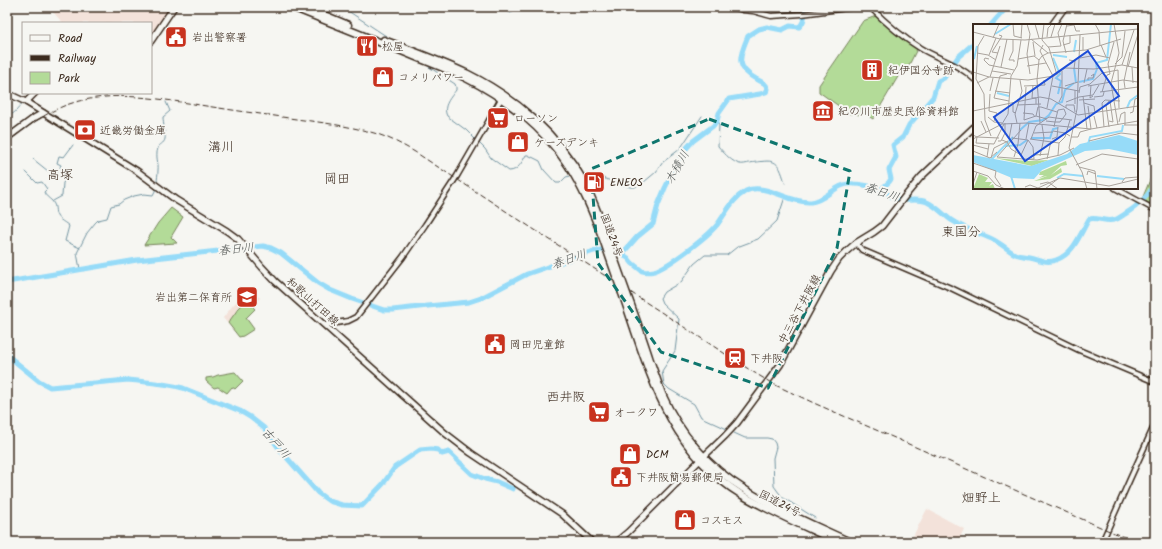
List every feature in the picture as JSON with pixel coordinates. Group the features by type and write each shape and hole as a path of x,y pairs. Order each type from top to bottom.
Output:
{"highway":[{"name":"国道24号","path":"292,7 448,70 502,97"},
{"name":"国道24号","path":"305,7 451,66 475,78 502,97 522,114 551,143 568,164 586,196 606,240 652,380 665,409 686,443 719,477 742,495 838,542"},
{"name":"国道24号","path":"702,459 743,489 850,542"}],"main road":[{"path":"152,40 174,7"},
{"path":"1053,24 1065,7"},
{"path":"26,102 34,94"},
{"name":"和歌山打田線","path":"7,95 11,95 26,102 44,113 137,171 176,200 227,231 241,242 275,281 445,433 471,453 562,514 592,542"},
{"path":"7,138 34,118 44,113"},
{"name":"中三谷下井阪線","path":"616,542 738,423 769,381 788,351 831,270 839,259 856,244 882,226 920,177 973,128"}],"street":[{"path":"734,7 771,16 802,14 854,7"},
{"path":"871,8 883,20 920,48 954,65 973,78"},
{"path":"325,325 352,320 373,296 403,257 457,176 502,97"},
{"path":"1117,189 1155,210"},
{"path":"856,244 862,250 959,292 1085,353 1155,382"},
{"path":"1102,542 1155,424"}],"highlighted area":[{"path":"709,119 850,171 837,248 768,388 661,352 598,263 591,169"}],"shaded area":[{"path":"55,7 171,7 152,36 152,22 62,22 52,11"},
{"path":"249,290 260,298 252,306 255,309 246,318 254,329 239,337 223,318 233,305"},
{"path":"927,509 964,529 958,542 910,542"}],"green space":[{"path":"876,16 917,49 908,67 899,75 873,119 862,112 859,115 855,113 850,114 819,92 819,85 863,21"},
{"path":"1155,168 1155,205 1153,205 1142,199"},
{"path":"171,208 183,217 171,237 177,243 144,245 158,223"},
{"path":"248,299 255,309 246,318 254,329 239,337 228,323 238,309"},
{"path":"235,372 243,381 235,389 232,387 227,393 218,387 214,388 206,381 206,378"}],"waterway":[{"path":"342,7 386,36"},
{"path":"499,7 511,13 515,7"},
{"name":"木積川","path":"622,254 637,237 653,224 658,205 682,153 693,141 713,126 717,121 719,113 729,99 760,94 766,92 768,89 764,83 744,70 742,65 741,55 748,36 759,29 767,27 782,30 790,26 799,27 803,23 804,17 802,7"},
{"path":"992,24 1007,7"},
{"path":"880,190 891,179 889,170 896,157 893,145 903,137 909,125 933,97 938,81 944,78 958,57 973,44"},
{"path":"429,67 455,84 456,90 446,105 447,116 466,130 476,140"},
{"path":"157,183 157,151 164,142 165,137 163,117 170,111 166,102"},
{"path":"7,116 14,113 22,103"},
{"path":"585,177 593,175 630,187 635,187 656,172 663,162 680,149 702,116"},
{"path":"716,123 719,125 718,146 729,158 734,162 742,164 764,161 774,162 780,168 785,183"},
{"path":"478,142 491,158 509,171 517,168 526,155 528,155 540,161 544,170 556,183 560,183 566,177 570,176"},
{"path":"57,175 61,165 57,163 59,156 64,157 73,145"},
{"path":"33,159 53,175 61,177 65,180 63,183 62,196 53,201"},
{"path":"26,172 37,183 42,182 47,189 44,192 46,196 54,203 57,216 69,226 65,241 80,248"},
{"name":"春日川","path":"7,282 137,260 263,246 281,253 318,283 330,290 384,310 469,302 481,298 527,274 594,251 609,249 628,258 642,271 654,271 668,264 705,237 717,225 733,202 746,191 761,189 795,200 811,202 817,201 837,188 847,184 871,187 881,190 901,200 920,200 927,202 956,223 998,242 1015,254 1049,262 1062,257 1072,248 1089,219 1114,220 1118,218 1134,208 1143,200 1150,192 1155,182"},
{"path":"80,269 77,253 87,233 95,223 98,220 107,218 111,206 119,204 134,196 144,194 153,195 156,189"},
{"path":"727,429 701,417 694,404 669,389 664,384 662,371 675,351 679,319 662,303 660,298 664,292 681,282 694,264 705,255 727,255 737,247 758,239 777,221 785,197"},
{"name":"古戸川","path":"7,355 39,381 50,387 128,380 156,383 183,388 240,411 264,428 281,451 318,493 329,501 342,505 362,506 383,484 395,467 420,450 438,450 442,454 449,452 472,474 513,489"},
{"path":"734,433 745,438 772,439 776,447 773,458 774,486 782,497 815,518"}],"railway":[{"path":"7,142 42,117 60,108 94,98 121,96 160,99 325,123 350,127 379,135 415,152 773,384 1135,542"}],"place":[{"name":"岩出警察署","path":"176,37"},
{"name":"松屋","path":"367,46"},
{"name":"紀伊国分寺跡","path":"872,70"},
{"name":"コメリパワー","path":"383,77"},
{"name":"紀の川市歴史民俗資料館","path":"823,111"},
{"name":"ローソン","path":"498,118"},
{"name":"近畿労働金庫","path":"85,130"},
{"name":"ケーズデンキ","path":"518,142"},
{"name":"ENEOS","path":"594,182"},
{"name":"岩出第二保育所","path":"247,297"},
{"name":"岡田児童館","path":"495,344"},
{"name":"下井阪","path":"735,358"},
{"name":"オークワ","path":"599,412"},
{"name":"DCM","path":"630,454"},
{"name":"下井阪簡易郵便局","path":"621,477"},
{"name":"コスモス","path":"685,520"}],"district":[{"name":"溝川","path":"221,146"},
{"name":"高塚","path":"60,174"},
{"name":"岡田","path":"337,178"},
{"name":"東国分","path":"961,231"},
{"name":"西井阪","path":"566,396"},
{"name":"畑野上","path":"981,497"}]}
